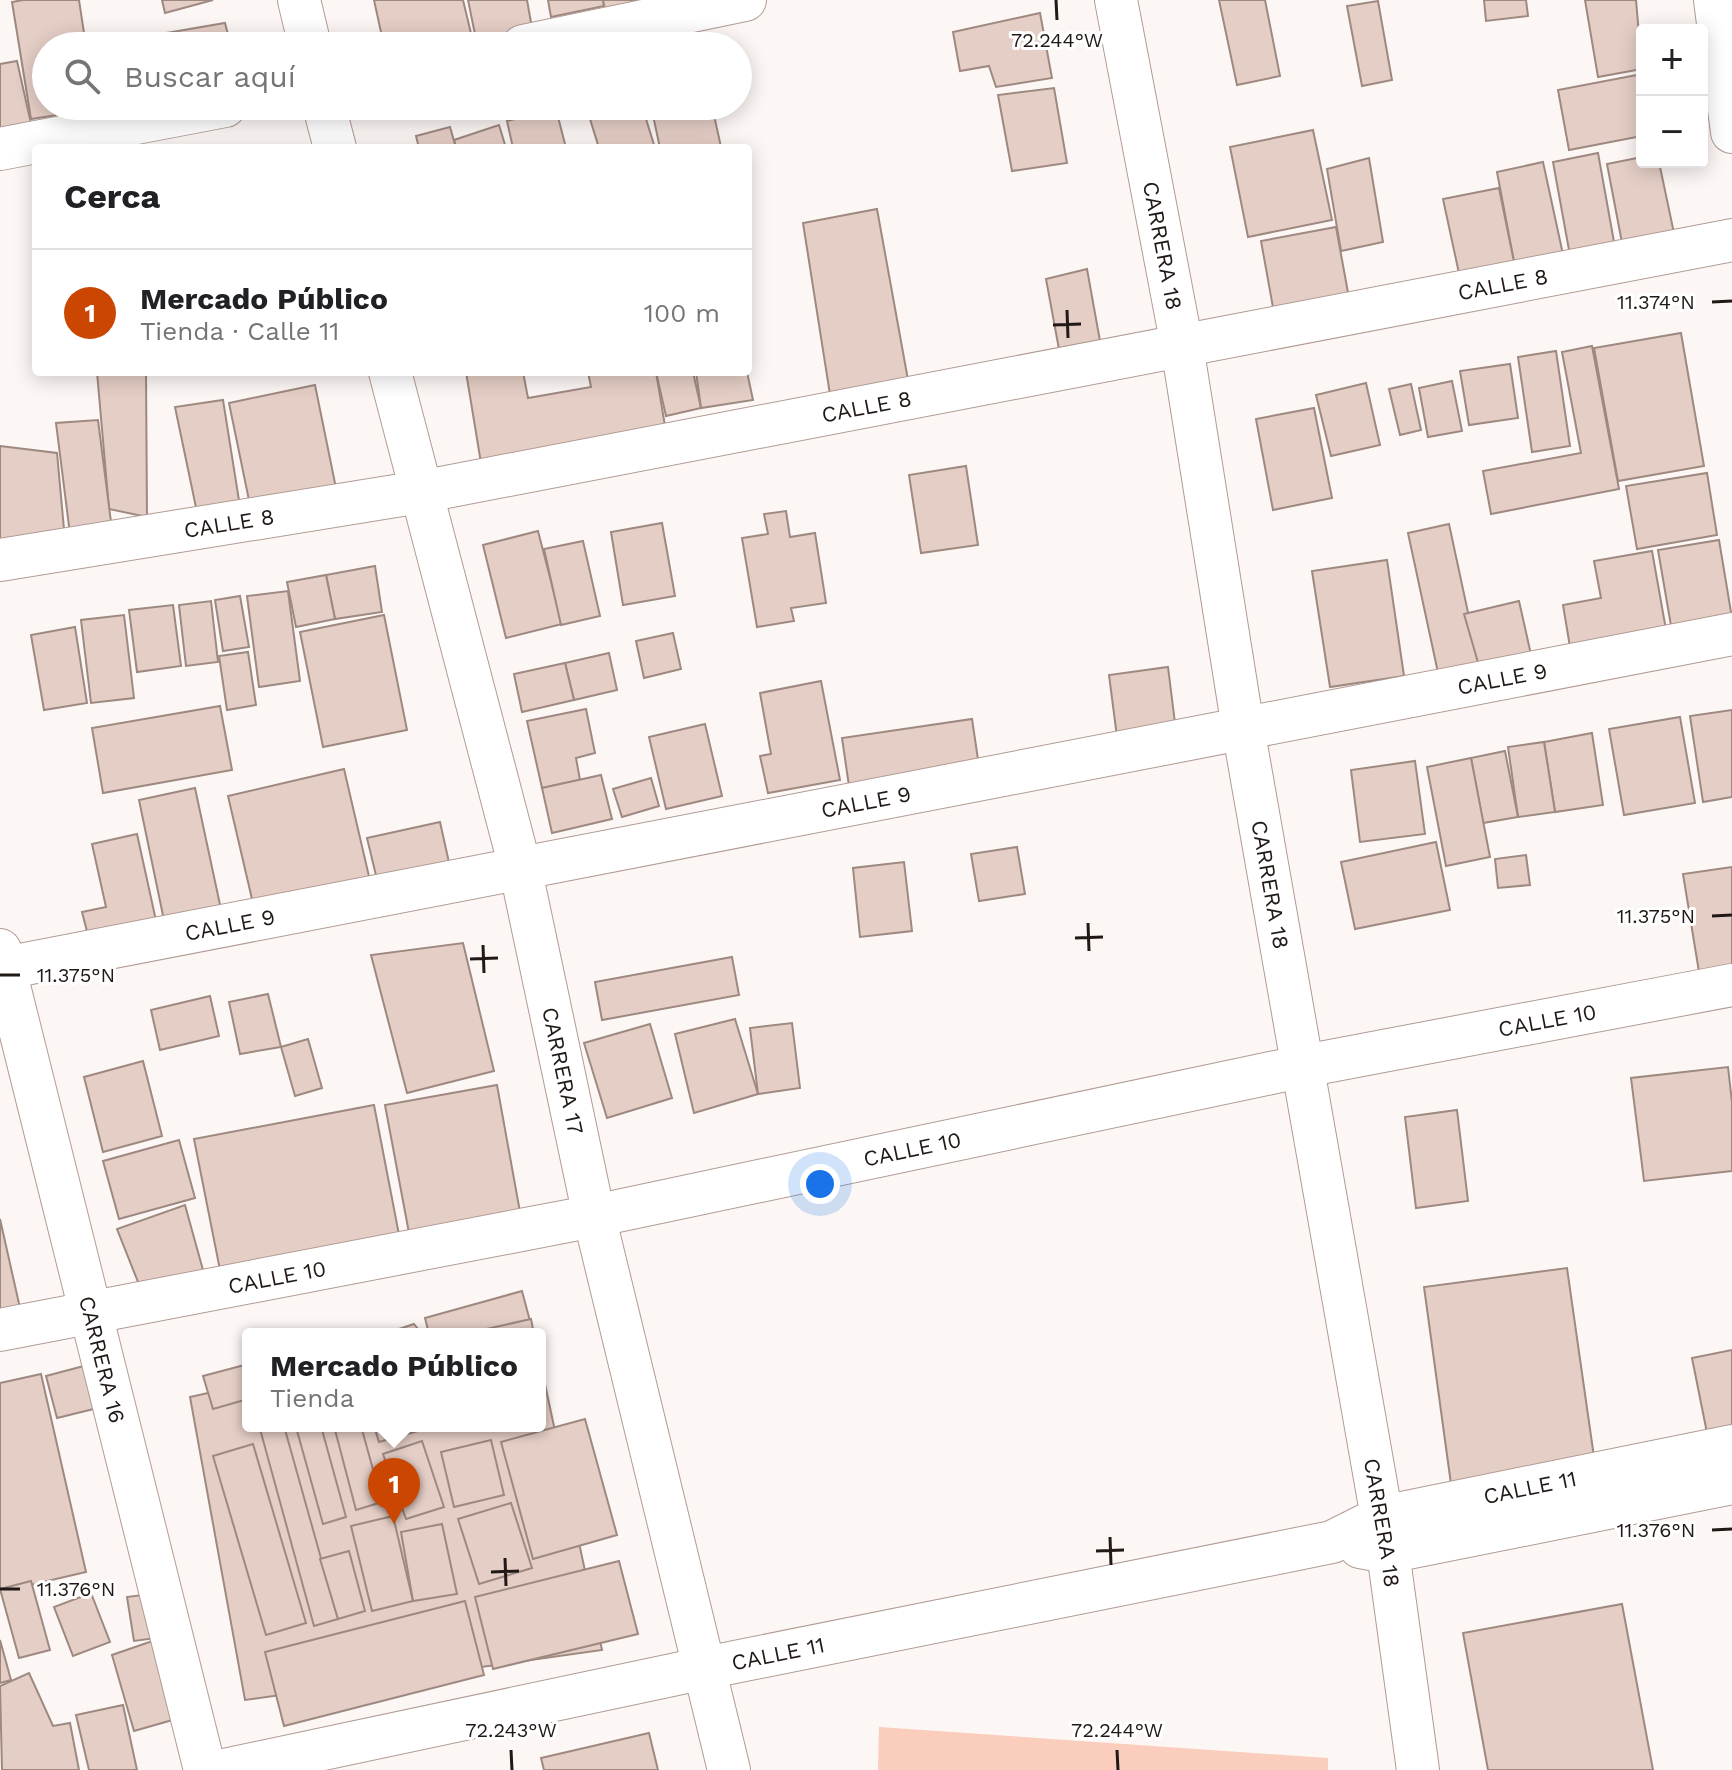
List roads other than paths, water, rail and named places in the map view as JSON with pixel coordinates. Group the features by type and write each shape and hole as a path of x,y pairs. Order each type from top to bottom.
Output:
{"street":[{"path":"299,0 307,32"},
{"path":"591,32 745,0"},
{"name":"CARRERA 18","path":"1116,0 1182,346 1243,728 1385,1535 1418,1770"},
{"path":"1715,0 1732,132"},
{"path":"0,149 152,120"},
{"path":"328,120 334,144"},
{"name":"CALLE 8","path":"0,560 420,492 1732,240"},
{"name":"CARRERA 17","path":"391,376 520,867 594,1216 729,1770"},
{"name":"CALLE 9","path":"2,962 520,867 1732,634"},
{"name":"CARRERA 16","path":"2,962 205,1770"},
{"name":"CALLE 10","path":"0,1330 594,1216 1304,1066 1732,985"},
{"name":"CALLE 11","path":"1385,1535 1732,1446"},
{"name":"CALLE 11","path":"224,1770 705,1668 1332,1542 1732,1483"}],"place":[{"name":"Mercado Público","path":"394,1524"}]}
